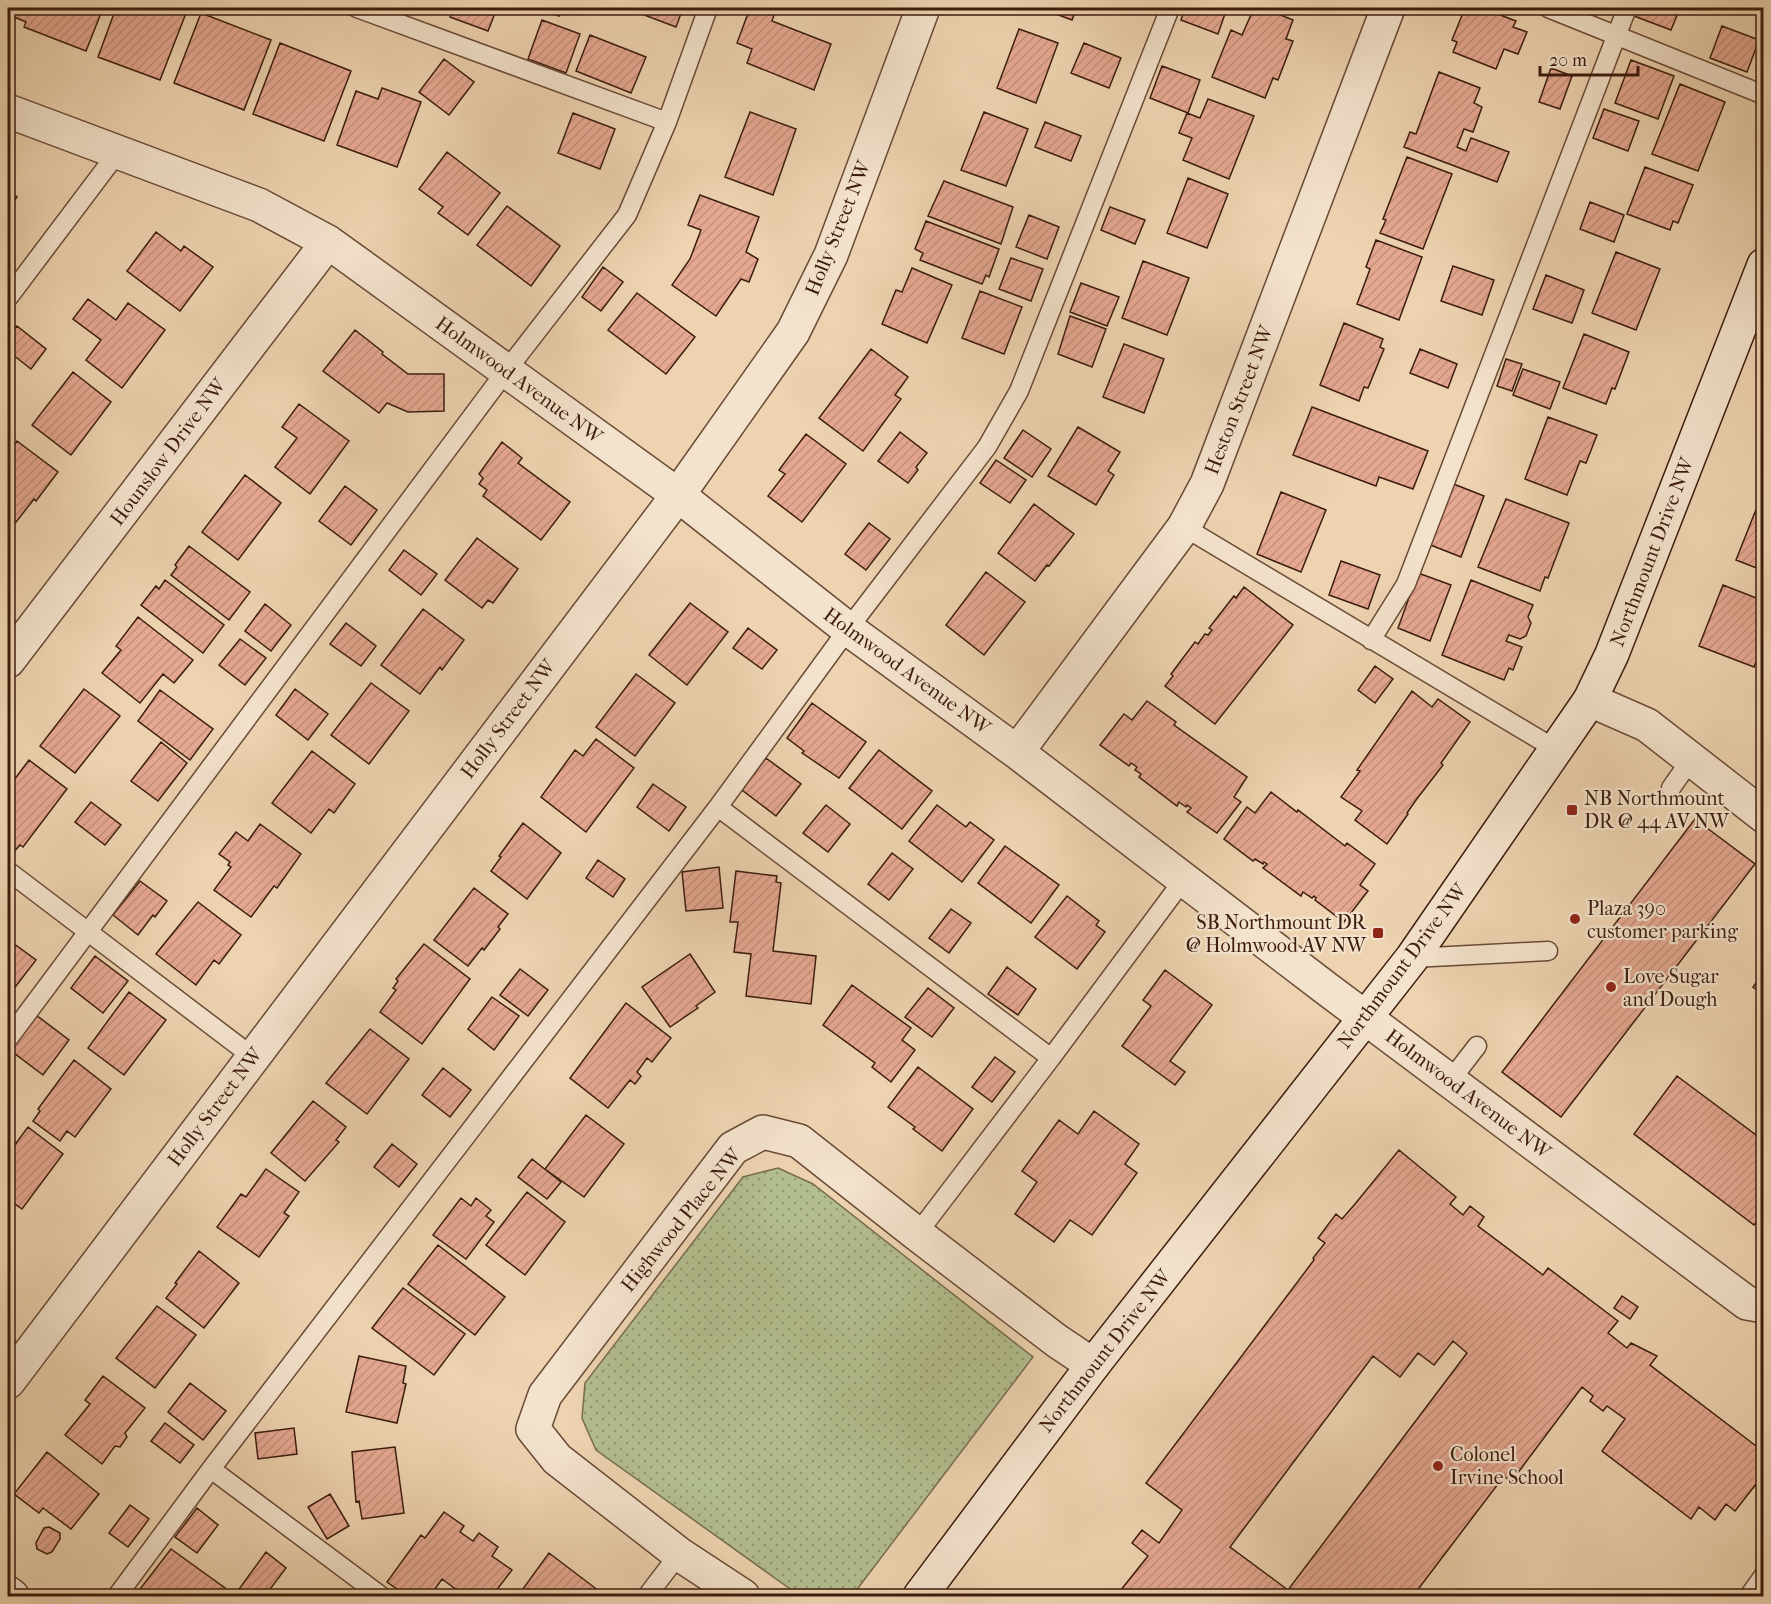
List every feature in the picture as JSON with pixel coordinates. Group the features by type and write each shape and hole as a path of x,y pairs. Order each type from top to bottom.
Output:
{"street":[{"name":"Holly Street NW","path":"8,1382 678,495 793,332 827,265 923,8"},
{"name":"Heston Street NW","path":"1017,752 1184,527 1207,484 1388,8"},
{"name":"Holmwood Avenue NW","path":"8,111 259,205 328,242 678,495 848,629 1017,752 1365,1017 1747,1303 1764,1306"},
{"name":"Hounslow Drive NW","path":"8,661 328,242"},
{"name":"Northmount Drive NW","path":"920,1596 1093,1365 1412,958 1590,700 1612,654 1764,265"},
{"path":"1590,700 1647,724 1764,816"},
{"name":"Highwood Place NW","path":"743,1596 679,1554 557,1459 533,1429 545,1395 733,1148 763,1132 799,1141 1057,1341 1093,1365"},
{"path":"8,1593 12,1596"}],"lane":[{"path":"357,8 668,122"},
{"path":"8,1039 506,371 627,215 668,122 708,8"},
{"path":"117,1596 211,1469 718,807 848,629 987,447 1019,391 1170,8"},
{"path":"1548,8 1764,95"},
{"path":"1371,640 1406,584 1627,8"},
{"path":"8,298 118,152"},
{"path":"1184,527 1557,750"},
{"path":"1671,788 1692,758"},
{"path":"718,807 1051,1058"},
{"path":"8,871 253,1057"},
{"path":"917,1234 1184,879"},
{"path":"1412,958 1548,951"},
{"path":"1450,1081 1477,1046"},
{"path":"211,1469 381,1596"},
{"path":"647,1596 679,1554"},
{"path":"1749,1596 1764,1575"}],"green space":[{"path":"778,1168 813,1184 1033,1357 852,1596 800,1596 596,1450 582,1418 585,1383 743,1177"}],"building":[{"path":"16,8 103,8 86,51 24,27 26,22 12,16"},
{"path":"116,8 188,8 160,80 98,57"},
{"path":"453,8 497,8 488,31 450,17"},
{"path":"537,8 562,8 559,16"},
{"path":"626,8 683,8 676,27"},
{"path":"750,8 774,15 772,21 831,44 814,90 747,63 752,49 737,43"},
{"path":"1040,8 1077,8 1072,20"},
{"path":"1185,8 1227,8 1218,34 1181,20"},
{"path":"1254,8 1263,8 1293,20 1286,39 1293,41 1278,80 1273,78 1265,98 1212,77 1231,30 1242,35"},
{"path":"1465,8 1482,8 1516,21 1513,27 1527,32 1518,54 1504,49 1496,69 1453,52 1457,42 1452,40"},
{"path":"1638,8 1680,8 1671,30 1634,16"},
{"path":"201,13 271,40 244,110 174,83"},
{"path":"542,20 580,34 566,73 528,59"},
{"path":"1722,26 1759,40 1747,72 1710,58"},
{"path":"1019,29 1058,43 1036,103 997,88"},
{"path":"590,35 646,57 631,93 576,71"},
{"path":"280,43 351,71 324,141 253,114"},
{"path":"1084,43 1121,58 1109,88 1071,73"},
{"path":"444,59 474,82 449,115 419,92"},
{"path":"1631,60 1674,76 1658,119 1615,103"},
{"path":"1162,66 1200,80 1188,113 1150,98"},
{"path":"1551,68 1572,76 1560,109 1539,102"},
{"path":"1439,72 1480,88 1474,103 1482,107 1473,132 1464,129 1457,147 1466,151 1471,138 1509,152 1497,182 1404,147 1410,132 1416,134"},
{"path":"1680,84 1725,102 1698,171 1652,154"},
{"path":"382,88 421,102 397,167 337,145 356,91 378,99"},
{"path":"1208,99 1254,116 1229,179 1183,160 1192,138 1179,133 1187,113 1200,118"},
{"path":"1604,109 1639,121 1628,151 1593,138"},
{"path":"750,112 796,129 773,195 725,177"},
{"path":"984,112 1028,129 1006,186 961,170"},
{"path":"573,113 615,129 600,169 558,153"},
{"path":"1045,122 1081,136 1071,161 1035,147"},
{"path":"447,152 500,193 468,235 438,213 443,207 419,189"},
{"path":"1407,157 1452,174 1423,249 1380,233 1386,220 1383,219"},
{"path":"1645,167 1693,185 1678,223 1673,221 1670,230 1627,214"},
{"path":"1188,178 1228,194 1207,248 1167,233"},
{"path":"944,181 1013,207 1001,244 928,216"},
{"path":"8,190 17,197 8,210"},
{"path":"700,195 759,217 746,252 758,259 749,282 741,279 716,316 672,285 690,259 701,230 688,225"},
{"path":"1590,202 1624,215 1614,242 1580,229"},
{"path":"507,206 560,246 531,286 477,245"},
{"path":"1110,207 1145,220 1135,244 1101,230"},
{"path":"1029,215 1059,227 1047,259 1016,247"},
{"path":"926,221 999,249 989,277 986,275 982,284 920,260 923,253 915,249"},
{"path":"156,232 181,251 184,246 213,267 180,311 127,271"},
{"path":"1376,240 1422,257 1399,320 1357,304 1370,269 1366,267"},
{"path":"1616,252 1660,269 1636,330 1592,313"},
{"path":"1011,258 1043,269 1031,301 999,289"},
{"path":"1143,261 1189,278 1167,335 1122,318"},
{"path":"1453,266 1494,280 1482,315 1441,301"},
{"path":"603,267 623,282 601,311 582,297"},
{"path":"912,268 952,285 927,343 882,324 896,290 902,292"},
{"path":"1546,275 1584,290 1572,323 1533,309"},
{"path":"1081,283 1119,297 1107,326 1070,312"},
{"path":"980,291 1022,307 1004,354 962,338"},
{"path":"637,293 695,337 666,374 608,330"},
{"path":"88,299 116,320 128,303 165,330 122,388 86,360 101,340 73,319"},
{"path":"1070,316 1106,329 1092,367 1058,354"},
{"path":"1344,323 1383,339 1380,347 1384,349 1368,388 1364,387 1359,401 1320,385"},
{"path":"17,326 46,349 31,369 8,351 8,338"},
{"path":"355,330 408,374 444,374 444,411 408,412 387,403 379,413 323,371"},
{"path":"1584,334 1629,352 1615,389 1612,388 1606,404 1563,388"},
{"path":"1124,344 1164,359 1144,413 1103,397"},
{"path":"871,349 908,377 895,395 901,399 863,451 819,418"},
{"path":"1420,349 1457,364 1448,388 1410,373"},
{"path":"1506,359 1522,364 1512,391 1497,386"},
{"path":"1523,369 1560,382 1550,409 1513,395"},
{"path":"73,372 111,402 71,455 32,425"},
{"path":"299,404 349,441 310,494 275,467 297,438 282,427"},
{"path":"1312,407 1428,451 1413,489 1379,477 1376,486 1293,455"},
{"path":"1548,417 1597,435 1586,463 1580,461 1567,495 1525,479"},
{"path":"1078,427 1120,452 1108,471 1114,475 1096,505 1048,476"},
{"path":"1023,430 1051,449 1032,477 1004,458"},
{"path":"900,432 927,453 916,467 918,470 908,483 878,461"},
{"path":"806,434 846,464 802,522 768,496 785,474 779,470"},
{"path":"17,441 58,472 13,526 8,522 8,453"},
{"path":"502,442 522,458 518,463 570,502 541,540 483,496 487,490 479,484 483,478 479,474"},
{"path":"996,460 1026,480 1010,503 980,483"},
{"path":"245,475 281,503 238,560 202,532"},
{"path":"1451,483 1484,496 1461,557 1428,544"},
{"path":"345,486 377,510 351,545 319,521"},
{"path":"1281,492 1326,510 1301,572 1257,554"},
{"path":"1761,497 1764,498 1764,571 1736,560"},
{"path":"1506,499 1569,523 1548,578 1545,577 1540,591 1478,567"},
{"path":"1034,504 1074,534 1035,581 998,553"},
{"path":"869,523 890,539 866,570 845,554"},
{"path":"477,538 518,569 493,603 488,600 482,608 445,580"},
{"path":"189,546 250,592 229,620 171,575 177,567 175,565"},
{"path":"404,550 437,574 421,595 389,570"},
{"path":"1341,561 1380,575 1368,609 1329,595"},
{"path":"986,572 1025,602 984,655 946,625"},
{"path":"1418,573 1451,585 1430,641 1398,628"},
{"path":"165,580 224,625 203,653 141,605 156,586 159,589"},
{"path":"1471,580 1533,605 1528,617 1531,623 1526,636 1520,639 1509,635 1506,641 1522,647 1513,670 1509,668 1504,680 1442,655"},
{"path":"1723,585 1764,601 1764,642 1754,667 1699,646"},
{"path":"1244,587 1293,625 1215,724 1165,686 1173,676 1171,674 1195,642 1198,644 1205,634 1208,635 1212,630 1209,628"},
{"path":"690,603 728,632 687,685 649,655"},
{"path":"265,604 291,625 271,651 245,631"},
{"path":"423,609 464,640 442,670 440,667 420,694 381,665"},
{"path":"138,617 193,660 174,683 163,674 140,703 102,673 121,650 116,646"},
{"path":"346,623 376,646 361,666 330,644"},
{"path":"748,628 777,650 762,669 733,648"},
{"path":"240,639 266,658 245,685 219,665"},
{"path":"1375,666 1393,679 1375,703 1358,690"},
{"path":"636,674 675,703 635,756 596,727"},
{"path":"371,683 409,711 369,764 331,735"},
{"path":"84,689 120,716 75,773 40,746"},
{"path":"295,689 328,714 308,740 276,715"},
{"path":"160,690 213,729 190,760 138,721"},
{"path":"1412,691 1432,707 1438,699 1470,722 1441,763 1443,765 1387,844 1355,820 1362,811 1341,797"},
{"path":"1147,701 1176,722 1174,725 1247,777 1234,797 1241,802 1217,833 1187,812 1191,808 1187,805 1186,807 1179,802 1177,806 1139,777 1141,774 1135,770 1137,767 1131,763 1129,766 1100,745 1124,714 1132,720"},
{"path":"812,703 866,742 839,778 802,753 804,751 787,738"},
{"path":"596,739 634,768 586,832 541,797 575,750 583,756"},
{"path":"161,742 187,763 158,801 131,781"},
{"path":"879,750 932,791 902,829 849,788"},
{"path":"312,751 355,784 334,813 329,809 311,833 272,803"},
{"path":"766,758 801,784 776,816 742,790"},
{"path":"29,760 67,789 23,847 20,845 13,853 8,848 8,788"},
{"path":"653,784 686,807 669,831 637,807"},
{"path":"1271,792 1345,846 1347,843 1375,864 1360,885 1368,891 1344,922 1315,900 1314,896 1312,898 1303,892 1301,896 1263,868 1267,864 1255,859 1253,861 1224,839 1247,807 1255,813"},
{"path":"91,802 121,825 105,845 75,822"},
{"path":"826,805 850,824 828,852 803,833"},
{"path":"937,805 966,827 970,822 994,840 962,882 909,841"},
{"path":"1695,819 1755,864 1561,1117 1502,1072"},
{"path":"523,823 561,853 527,899 491,871"},
{"path":"260,824 301,854 277,888 274,886 251,917 214,890 231,867 228,865 230,862 219,854 236,832 248,841"},
{"path":"1005,846 1059,885 1031,923 978,883"},
{"path":"892,853 913,869 889,900 868,884"},
{"path":"598,860 625,879 613,897 586,878"},
{"path":"719,867 723,908 686,911 682,872"},
{"path":"736,871 777,876 776,882 781,883 773,951 816,956 811,1004 746,996 751,954 734,952 738,922 730,922"},
{"path":"140,881 167,901 138,935 113,915"},
{"path":"474,888 508,914 484,950 482,948 468,966 434,940"},
{"path":"1067,896 1099,921 1096,925 1105,932 1077,969 1035,937"},
{"path":"198,902 241,935 219,964 214,960 196,985 156,954"},
{"path":"951,909 971,923 949,953 929,938"},
{"path":"13,943 36,960 13,990 8,986 8,951"},
{"path":"424,944 470,979 422,1044 380,1012 396,990 393,988 398,981 396,979"},
{"path":"690,954 715,992 696,1006 698,1008 670,1027 642,987"},
{"path":"95,956 128,981 103,1013 71,988"},
{"path":"1007,967 1036,989 1018,1015 988,994"},
{"path":"520,969 548,990 528,1016 500,995"},
{"path":"1165,970 1212,1005 1170,1061 1185,1072 1175,1085 1122,1046 1151,1006 1143,1000"},
{"path":"1764,972 1764,995 1753,987"},
{"path":"852,985 911,1028 902,1040 915,1050 891,1082 872,1067 875,1063 823,1025"},
{"path":"928,988 954,1008 932,1037 905,1017"},
{"path":"129,992 166,1020 124,1075 88,1048"},
{"path":"492,997 519,1016 494,1050 468,1029"},
{"path":"626,1003 671,1038 652,1062 647,1058 637,1072 641,1076 635,1084 630,1080 608,1108 570,1078"},
{"path":"36,1015 69,1040 43,1075 10,1050"},
{"path":"370,1029 409,1059 367,1114 326,1083"},
{"path":"995,1057 1015,1072 992,1102 972,1087"},
{"path":"74,1060 111,1089 75,1137 67,1131 60,1141 33,1121 40,1111 38,1109"},
{"path":"918,1067 973,1109 942,1151 888,1107"},
{"path":"443,1068 471,1090 450,1117 422,1095"},
{"path":"1677,1076 1764,1141 1764,1212 1754,1225 1634,1134"},
{"path":"313,1101 346,1127 336,1140 339,1142 305,1181 271,1153"},
{"path":"1094,1111 1139,1144 1125,1164 1137,1173 1092,1235 1070,1220 1054,1242 1015,1214 1037,1182 1022,1171 1059,1120 1078,1134"},
{"path":"586,1115 624,1144 584,1197 545,1169"},
{"path":"28,1127 63,1154 22,1209 8,1199 8,1154"},
{"path":"392,1144 417,1164 399,1187 374,1167"},
{"path":"1399,1150 1456,1197 1450,1204 1463,1215 1470,1206 1484,1217 1478,1226 1543,1275 1548,1268 1618,1321 1608,1333 1627,1348 1631,1343 1657,1356 1650,1365 1764,1452 1764,1474 1735,1511 1726,1504 1715,1520 1699,1507 1691,1519 1602,1451 1625,1419 1607,1406 1603,1411 1590,1401 1593,1396 1582,1387 1511,1482 1504,1476 1413,1596 1116,1596 1148,1556 1132,1543 1142,1530 1159,1543 1182,1510 1146,1483 1314,1260 1313,1258 1325,1243 1318,1238 1336,1214 1342,1219","holes":["1453,1341 1467,1353 1288,1590 1230,1547 1373,1356 1400,1377 1418,1353 1434,1365"]},
{"path":"532,1159 561,1182 547,1199 518,1177"},
{"path":"266,1169 299,1192 284,1213 289,1216 259,1257 217,1227 241,1194 246,1197"},
{"path":"527,1192 565,1222 525,1275 486,1245"},
{"path":"461,1198 471,1206 476,1198 491,1210 486,1216 494,1222 466,1259 433,1235"},
{"path":"438,1245 505,1297 475,1335 408,1284"},
{"path":"199,1251 239,1283 204,1328 166,1298"},
{"path":"403,1288 465,1334 434,1375 372,1328"},
{"path":"1622,1296 1638,1307 1630,1319 1614,1308"},
{"path":"157,1306 196,1335 155,1388 116,1358"},
{"path":"359,1356 406,1366 403,1383 406,1384 397,1423 346,1412"},
{"path":"103,1376 145,1408 125,1433 127,1437 120,1447 115,1446 102,1464 65,1435 90,1404 85,1400"},
{"path":"190,1383 226,1411 203,1440 168,1412"},
{"path":"165,1423 194,1445 180,1463 151,1441"},
{"path":"294,1428 297,1454 258,1459 255,1433"},
{"path":"395,1447 404,1513 362,1519 359,1501 356,1502 352,1452"},
{"path":"47,1452 99,1494 71,1529 43,1508 39,1513 14,1494"},
{"path":"330,1494 349,1526 327,1539 308,1507"},
{"path":"130,1505 149,1519 128,1547 109,1533"},
{"path":"197,1508 218,1525 197,1553 175,1537"},
{"path":"444,1512 464,1526 460,1532 473,1541 479,1533 498,1547 492,1556 512,1570 492,1596 465,1596 442,1579 430,1596 407,1596 387,1582 421,1535 425,1538"},
{"path":"49,1527 60,1533 60,1539 52,1552 47,1554 37,1549 36,1543 44,1528"},
{"path":"171,1549 225,1588 219,1596 150,1596 140,1589"},
{"path":"266,1552 286,1568 265,1596 234,1596"},
{"path":"549,1553 603,1594 601,1596 525,1596 520,1593"}],"place":[{"name":"NB Northmount DR @ 44 AV NW","path":"1572,810"},
{"name":"Plaza 390 customer parking","path":"1575,919"},
{"name":"SB Northmount DR @ Holmwood AV NW","path":"1378,933"},
{"name":"Love Sugar and Dough","path":"1611,987"},
{"name":"Colonel Irvine School","path":"1438,1466"}]}
